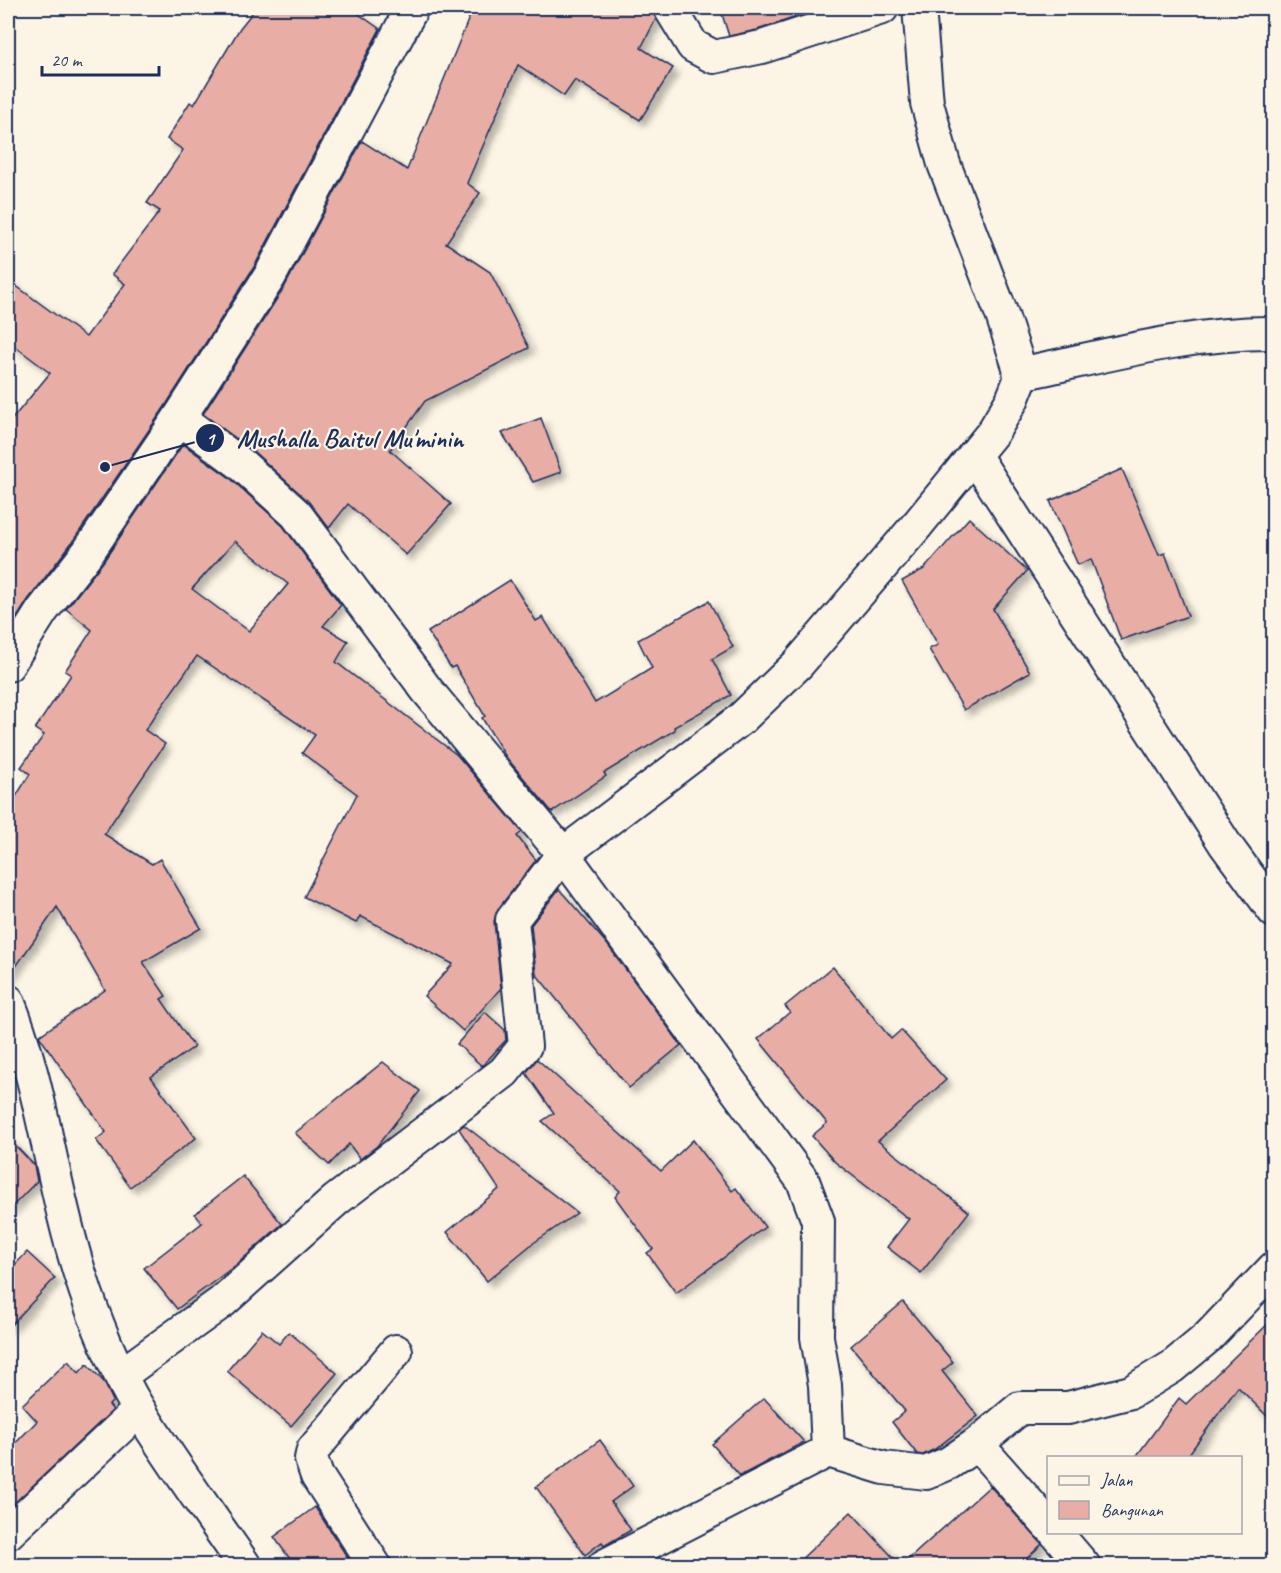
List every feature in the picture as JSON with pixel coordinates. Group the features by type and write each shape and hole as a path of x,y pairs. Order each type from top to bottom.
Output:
{"street":[{"path":"8,665 42,611 87,552 179,418 270,276 412,8"},
{"path":"670,8 693,46 714,57 762,47 882,8"},
{"path":"121,1375 222,1302 336,1200 504,1072 525,1046 512,920 563,854 741,719 798,663 918,524 1005,413 1020,374 1001,312 944,164 927,104 919,8"},
{"path":"1020,374 1160,345 1251,333 1274,333"},
{"path":"179,418 241,464 296,514 426,689 563,854 803,1181 818,1221 817,1337 825,1385 828,1451"},
{"path":"974,455 1212,824 1274,911"},
{"path":"8,1001 26,1052 60,1204 77,1266 121,1375 139,1410 245,1566"},
{"path":"604,1566 828,1451 884,1468 926,1473 949,1463 977,1444 1020,1408 1068,1408 1131,1392 1172,1367 1207,1338 1273,1271"},
{"path":"375,1566 317,1476 311,1459 313,1450 326,1433 396,1351"},
{"path":"8,1533 139,1410"},
{"path":"977,1444 1047,1524"},
{"path":"1056,1534 1084,1566"}],"building":[{"path":"256,8 350,8 380,29 254,267 164,408 73,541 28,600 8,632 8,424 50,373 8,341 8,280 86,337 125,284 112,274 160,211 147,203 183,150 167,139 190,102 194,105 240,28"},
{"path":"473,8 652,8 656,19 641,48 673,68 640,120 575,80 564,96 518,65 467,183 480,193 446,243 490,272 529,348 425,401 390,450 451,504 406,555 348,504 329,528 308,501 253,451 203,414 285,286 362,141 407,170"},
{"path":"720,8 821,9 757,30 729,36"},
{"path":"541,418 561,472 533,482 502,433"},
{"path":"183,444 230,478 283,526 341,605 323,626 348,641 336,662 457,755 522,832 517,836 536,860 498,909 494,921 501,988 463,1031 424,996 453,964 360,916 356,923 304,897 357,794 302,753 315,735 197,656 145,730 165,744 104,834 152,864 160,859 201,928 143,962 166,996 161,999 194,1047 151,1077 196,1138 130,1187 96,1140 106,1132 39,1036 105,990 57,907 8,978 8,809 30,774 21,767 44,735 35,729 71,675 65,671 92,630 66,609 103,562","holes":["235,541 288,584 249,631 192,589"]},
{"path":"1122,469 1159,555 1165,553 1188,616 1121,640 1091,559 1078,565 1050,501"},
{"path":"969,518 1027,571 993,609 1030,672 964,710 929,649 938,645 902,581 924,569"},
{"path":"510,580 536,621 543,617 595,703 652,668 638,640 709,601 733,647 712,659 731,695 674,727 675,730 604,773 606,776 552,812 506,757 482,718 485,716 455,666 451,668 428,632"},
{"path":"559,889 607,944 681,1045 629,1088 536,974 531,925"},
{"path":"833,967 891,1039 901,1030 946,1080 878,1141 969,1212 921,1273 887,1247 909,1219 835,1162 812,1136 827,1123 758,1039 790,1012 785,1006"},
{"path":"485,1012 505,1030 506,1040 482,1066 457,1044"},
{"path":"537,1059 661,1171 693,1140 732,1191 736,1188 765,1227 676,1293 647,1253 653,1249 615,1197 620,1191 542,1121 554,1113 526,1073"},
{"path":"383,1062 420,1091 377,1146 360,1159 349,1144 329,1165 295,1133"},
{"path":"464,1125 577,1213 532,1244 487,1281 447,1232 499,1189 459,1129"},
{"path":"8,1138 34,1165 37,1181 8,1211"},
{"path":"243,1176 282,1224 236,1265 177,1309 144,1268 202,1223 195,1214"},
{"path":"27,1252 55,1278 8,1328 8,1272"},
{"path":"903,1302 953,1362 942,1371 978,1416 935,1449 923,1455 917,1454 892,1422 905,1411 851,1346"},
{"path":"1274,1318 1274,1423 1238,1387 1187,1456 1136,1456 1179,1398 1186,1404"},
{"path":"262,1330 279,1344 289,1332 337,1373 291,1426 227,1371"},
{"path":"68,1361 79,1373 87,1364 104,1382 113,1401 109,1405 113,1410 8,1509 8,1451 37,1421 22,1405"},
{"path":"764,1398 804,1442 740,1476 712,1444"},
{"path":"600,1440 633,1486 611,1502 631,1530 604,1546 602,1542 585,1555 536,1487"},
{"path":"990,1486 1042,1544 1019,1566 901,1566"},
{"path":"315,1507 353,1566 295,1566 274,1537"},
{"path":"851,1512 901,1566 794,1566"}],"place":[{"name":"Mushalla Baitul Mu'minin","path":"105,467"}]}
